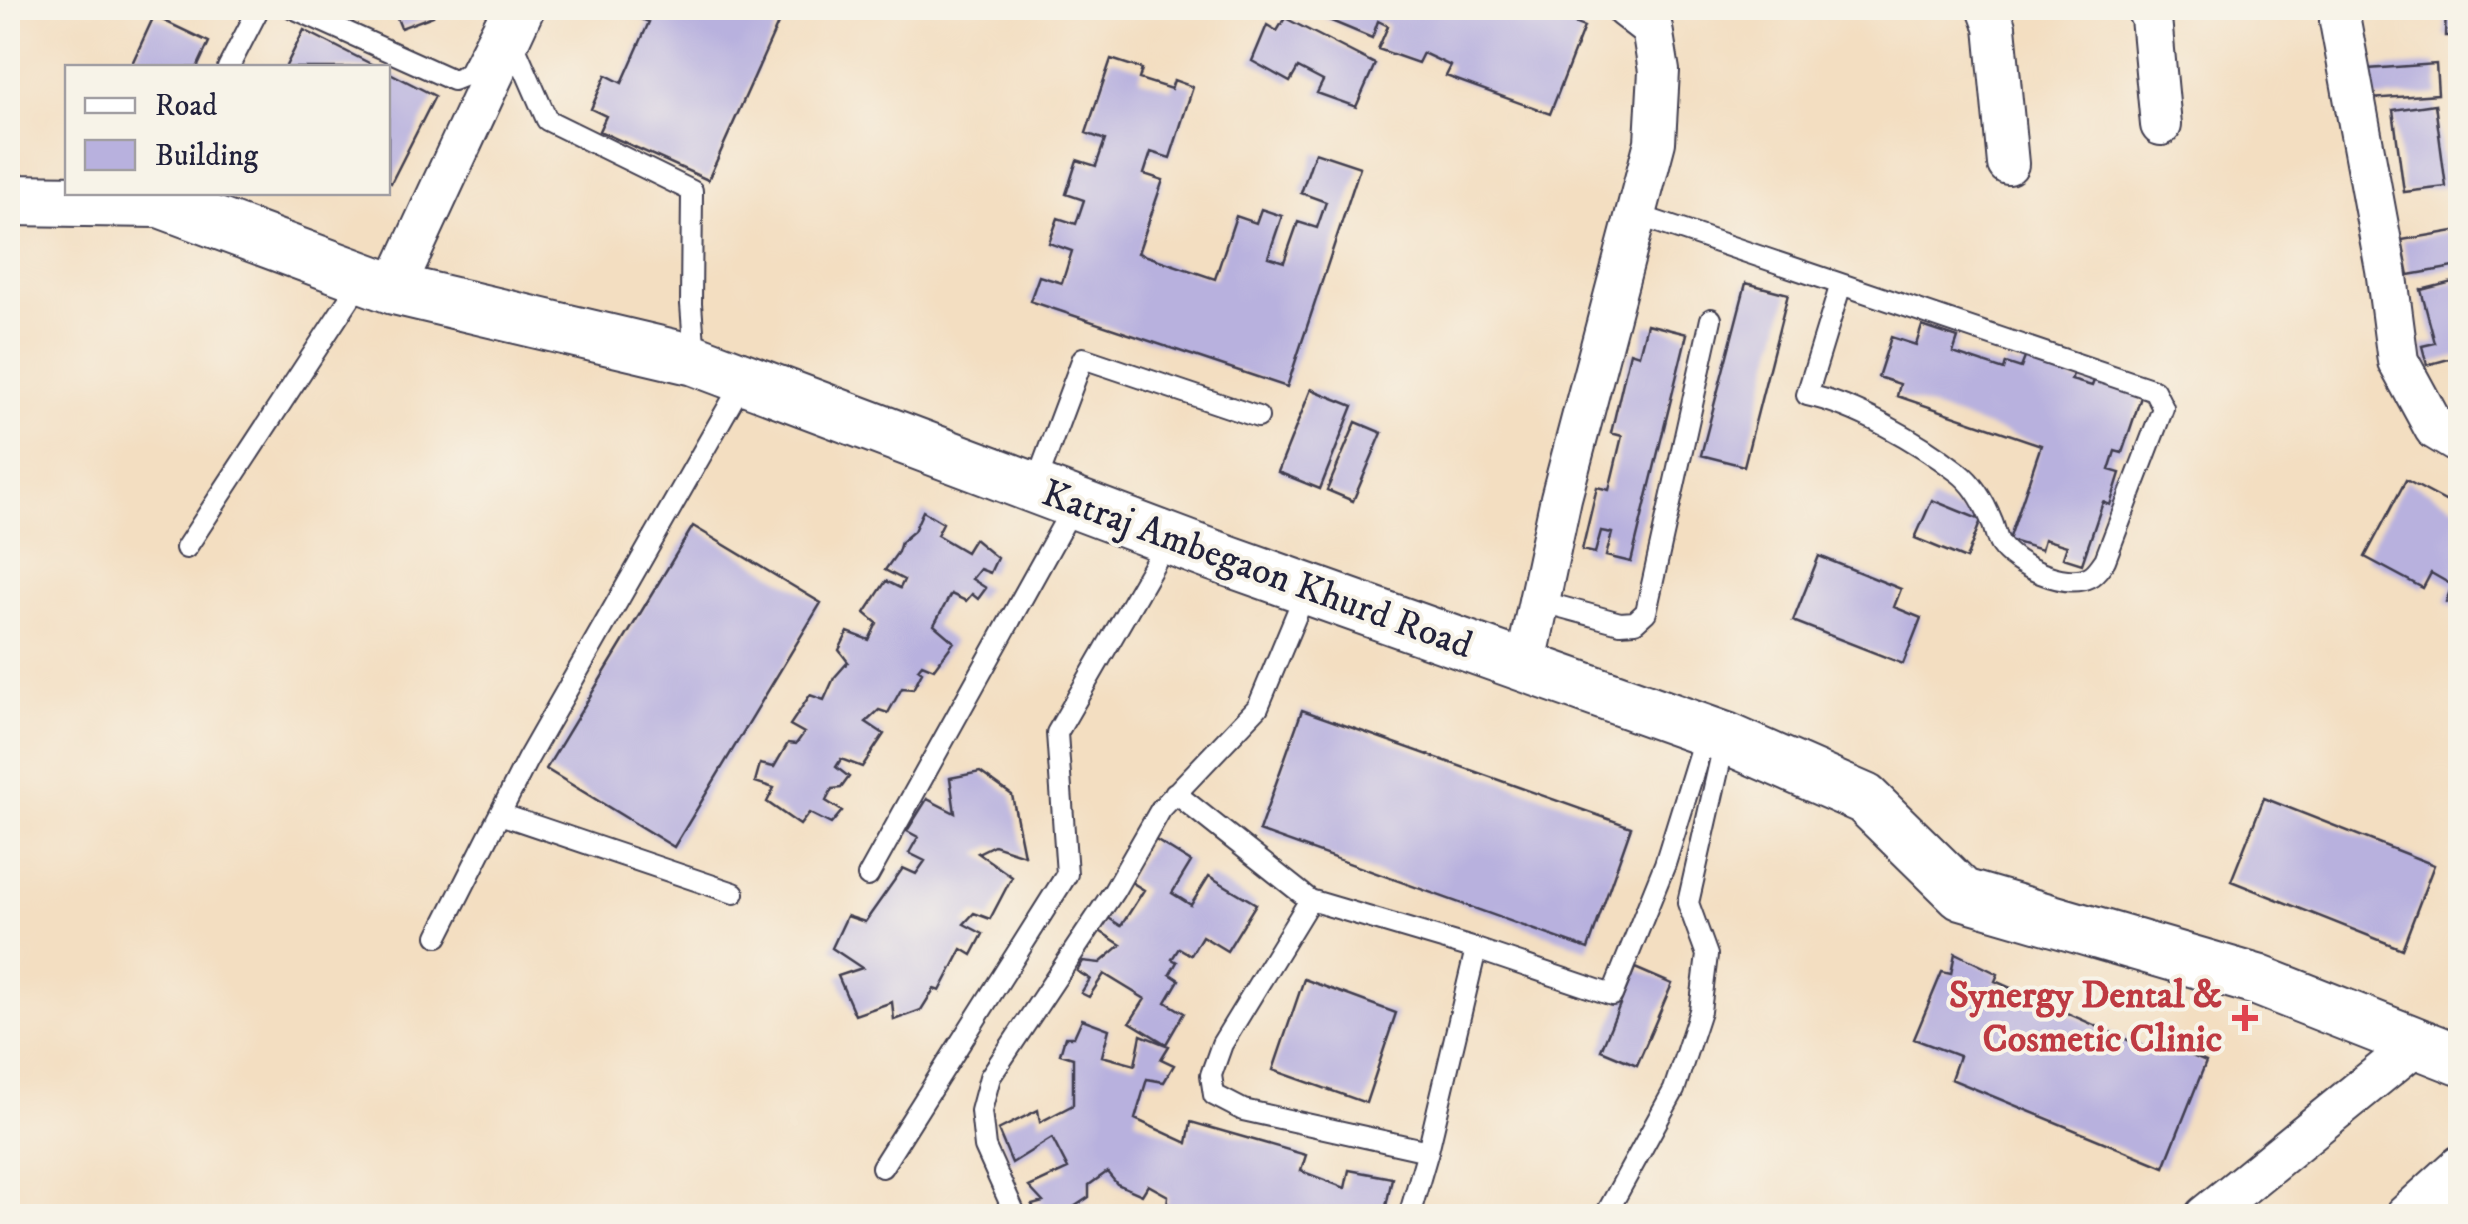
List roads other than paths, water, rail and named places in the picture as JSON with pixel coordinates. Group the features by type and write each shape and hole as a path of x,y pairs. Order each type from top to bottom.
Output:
{"street":[{"path":"1988,8 1996,27 2008,164"},
{"path":"2146,8 2151,18 2161,126"},
{"path":"1525,667 1561,498 1655,142 1659,71 1645,14"},
{"path":"379,284 512,17"},
{"path":"2340,21 2386,269 2398,361 2435,429 2460,444"},
{"name":"Katraj Ambegaon Khurd Road","path":"8,200 163,198 379,284 695,360 1169,539 1716,734 1865,798 1962,894 2256,980 2439,1051"},
{"path":"2204,1216 2439,1051"},
{"path":"2405,1216 2460,1166"}],"lane":[{"path":"230,65 258,8"},
{"path":"292,8 452,80 468,74 512,17"},
{"path":"512,17 546,120 692,191 691,304 695,360"},
{"path":"1636,214 2154,390 2163,408 2105,560 2096,573 2069,581 2041,574 2017,560 2000,544 1985,503 1962,474 1909,440 1832,400 1806,395 1842,284"},
{"path":"186,548 379,284"},
{"path":"1539,601 1620,623 1635,622 1646,612 1711,319"},
{"path":"868,876 1054,496 1084,358 1258,418"},
{"path":"438,936 527,760 745,378"},
{"path":"882,1168 1067,874 1057,733 1169,539"},
{"path":"1016,1216 985,1147 980,1111 990,1077 1114,890 1160,809 1258,707 1306,589"},
{"path":"1175,793 1310,900 1612,995 1716,734"},
{"path":"1606,1216 1674,1090 1700,1011 1707,955 1688,903 1716,734"},
{"path":"500,814 734,893"},
{"path":"1310,900 1222,1044 1210,1075 1214,1095 1243,1110 1428,1151"},
{"path":"1409,1216 1476,950"}],"place":[{"name":"Synergy Dental & Cosmetic Clinic","path":"2245,1018"}]}
